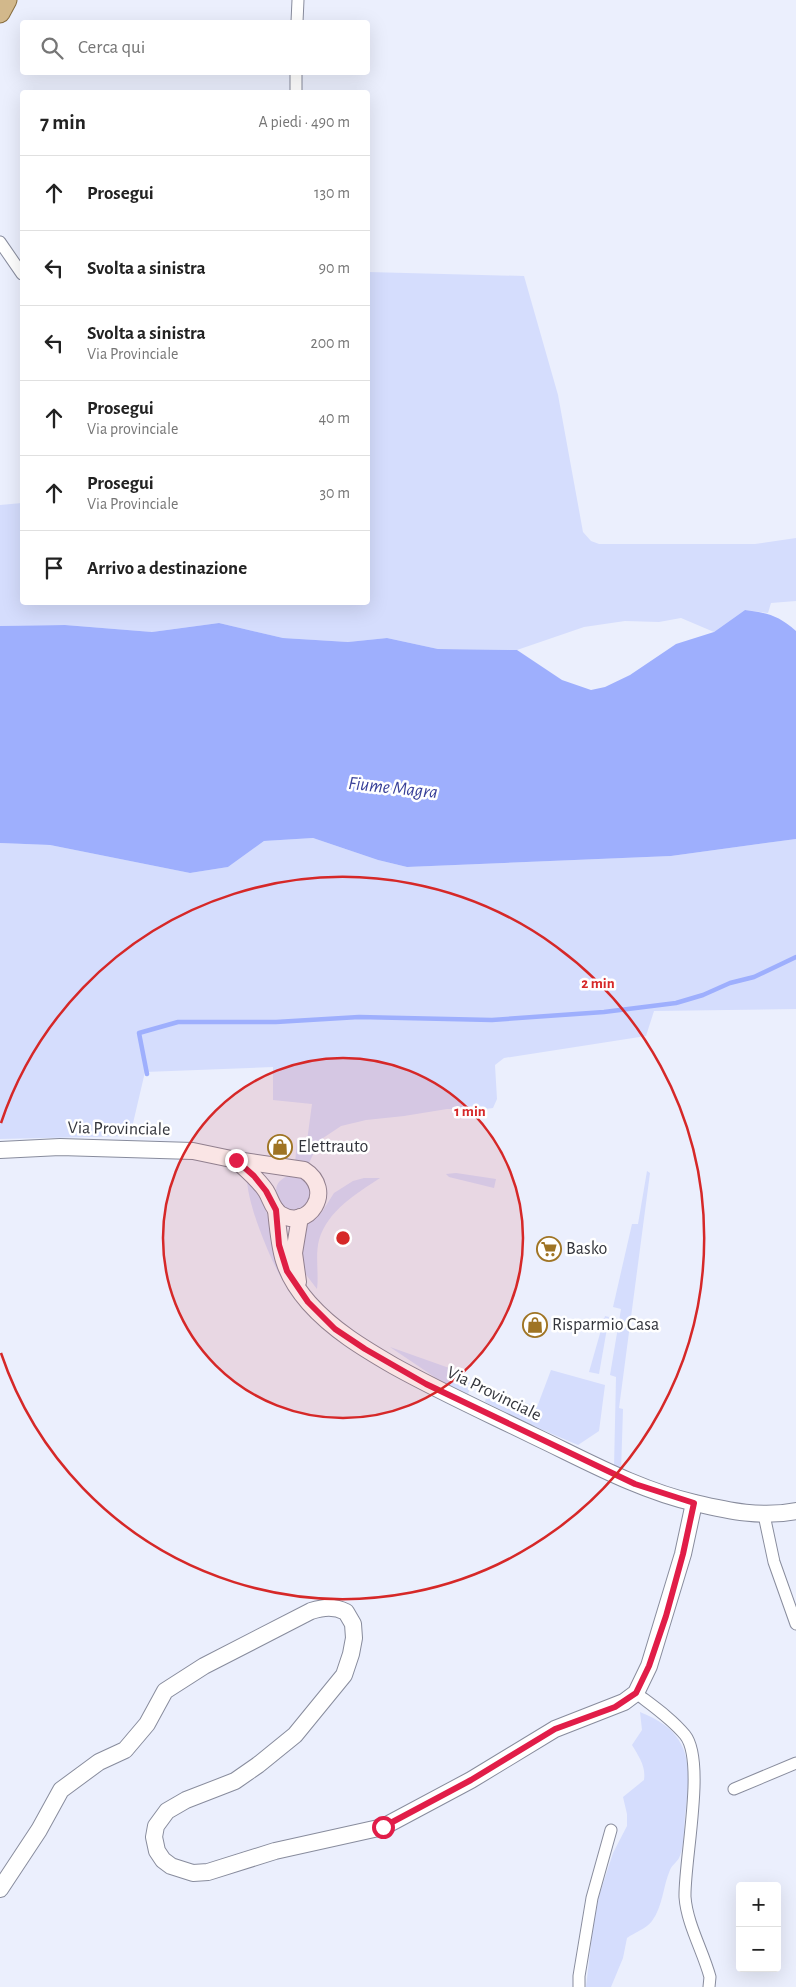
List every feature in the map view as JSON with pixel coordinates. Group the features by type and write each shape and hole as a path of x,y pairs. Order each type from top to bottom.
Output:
{"main road":[{"path":"0,13 7,0"}],"street":[{"path":"297,20 298,0"},
{"path":"296,75 296,90"},
{"path":"0,242 20,271"},
{"name":"Via Provinciale","path":"0,1150 60,1148 184,1150 304,1170 310,1174 318,1187 319,1195 313,1209 300,1217"},
{"name":"Via Provinciale","path":"236,1160 254,1176 273,1204"},
{"path":"291,1168 276,1176 272,1182 273,1204 281,1256 287,1271 299,1289"},
{"path":"273,1204 284,1216 300,1217 294,1253 299,1289"},
{"name":"Via Provinciale","path":"299,1289 308,1302 335,1329 365,1349 426,1384 635,1484 694,1503 740,1512 764,1515 796,1511"},
{"path":"0,1889 39,1830 61,1790 99,1762 125,1750 147,1724 165,1691 204,1666 311,1611 323,1607 346,1612 353,1624 352,1654 344,1674 296,1734 258,1765 235,1781 186,1800 166,1811 156,1826 154,1837 157,1851 163,1860 171,1866 192,1873 208,1872 275,1851 383,1827 471,1780 555,1729 615,1707 636,1693 649,1666 666,1616 683,1554 694,1503"},
{"path":"764,1515 774,1562 796,1624"},
{"path":"636,1693 686,1736 692,1750 694,1788 685,1898 690,1920 710,1977 709,1987"},
{"path":"734,1789 796,1763"},
{"path":"579,1987 579,1976 592,1898 610,1830"}],"shaded area":[{"path":"370,272 524,276 558,395 583,532 591,541 599,544 755,544 796,538 796,601 771,603 768,613 745,610 714,632 681,618 659,622 625,621 584,627 517,650 438,649 387,638 348,642 283,638 219,623 152,632 65,625 0,626 0,505 20,503 20,605 370,605"},
{"path":"313,838 378,860 407,867 671,856 796,839 796,1009 654,1011 646,1036 504,1058 495,1065 497,1099 493,1108 447,1109 366,1120 341,1126 320,1140 309,1163 295,1164 297,1140 307,1141 312,1104 273,1100 273,1067 145,1072 130,1136 0,1139 0,843 50,845 190,873 228,867 264,841"},
{"path":"647,1171 650,1173 619,1408 623,1409 621,1472 614,1468 616,1377 610,1375 621,1309 613,1307 632,1224 638,1224"},
{"path":"456,1173 496,1179 494,1188 449,1177 446,1174"},
{"path":"297,1175 307,1180 313,1195 300,1212 284,1209 278,1198 277,1185 284,1178"},
{"path":"247,1178 256,1189 267,1213 282,1279 260,1230 248,1189"},
{"path":"364,1178 380,1178 336,1211 323,1229 318,1246 317,1289 304,1272 300,1250 305,1226 322,1212 334,1193 353,1181"},
{"path":"605,1316 609,1317 599,1374 589,1372"},
{"path":"390,1347 452,1369 459,1381 472,1383 468,1394 436,1378"},
{"path":"551,1370 605,1385 599,1431 578,1445 531,1425 485,1402 488,1389 537,1407"},
{"path":"640,1712 658,1720 671,1730 680,1741 685,1754 688,1767 688,1782 682,1849 679,1858 670,1870 656,1915 647,1926 627,1938 623,1958 611,1987 586,1987 593,1926 599,1896 613,1853 627,1826 627,1814 623,1797 644,1780 643,1766 632,1745 642,1730"}],"water":[{"name":"Fiume Magra","path":"745,610 772,616 784,621 796,631 796,839 671,856 407,867 378,860 313,838 264,841 228,867 190,873 50,845 0,843 0,626 65,625 152,632 219,623 283,638 348,642 387,638 438,649 517,650 562,680 591,690 605,687 630,675 676,644 714,632"}],"waterway":[{"path":"147,1074 139,1033 178,1022 276,1022 359,1017 492,1020 604,1012 676,1003 703,995 730,983 754,977 796,957"}],"place":[{"name":"Elettrauto","path":"280,1147"},
{"name":"Basko","path":"549,1249"},
{"name":"Risparmio Casa","path":"535,1325"}],"route":[{"path":"236,1160 254,1176 266,1191 276,1210 279,1245 287,1271 308,1302 335,1329 365,1349 426,1384 635,1484 694,1503 683,1554 666,1616 649,1666 636,1693 615,1707 555,1729 471,1780 383,1827"}]}
